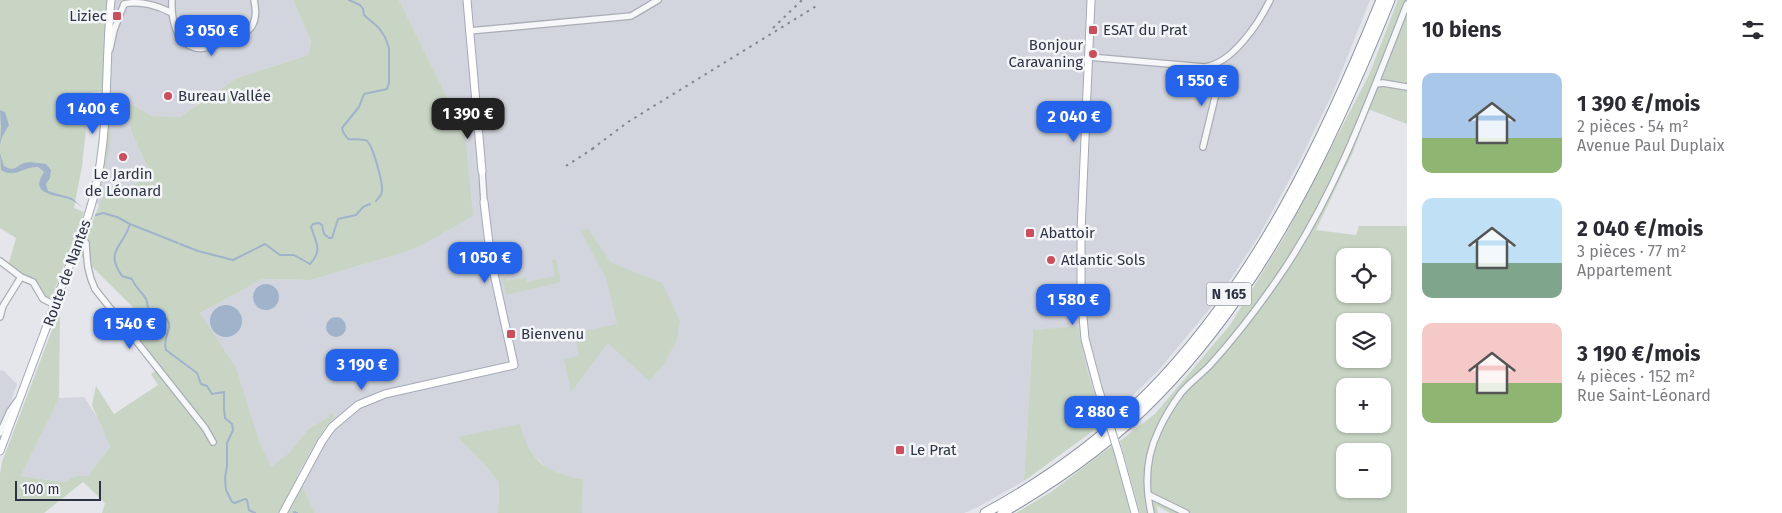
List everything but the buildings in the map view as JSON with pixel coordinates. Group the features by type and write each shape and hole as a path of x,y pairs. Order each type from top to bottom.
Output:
{"highway":[{"name":"N 165","path":"984,513 1049,474 1104,432 1155,385 1211,319 1247,267 1292,193 1334,108 1380,0"},
{"name":"N 165","path":"1002,513 1072,468 1125,426 1173,380 1217,326 1256,270 1307,182 1349,96 1390,0"}],"main road":[{"name":"Route de Nantes","path":"0,450 91,208 103,147 107,105 111,0"},
{"path":"467,0 482,171"},
{"path":"1091,0 1081,230 1081,294 1086,339 1098,388 1135,513"},
{"path":"283,513 322,441 332,427 358,405 385,394 514,365 491,260 484,202"}],"street":[{"path":"172,0 172,13 178,32 184,42 196,48 205,48 238,37 248,31 252,27 256,14 254,0"},
{"path":"469,31 631,16 658,0"},
{"path":"1089,57 1204,68 1211,67 1230,55 1262,18 1270,0"},
{"path":"108,64 114,30 124,4 134,2 163,8 172,13"},
{"path":"1151,513 1147,475 1150,456 1163,421 1182,392 1224,348 1268,293 1315,219 1330,191 1376,84 1407,4"},
{"path":"1203,147 1216,94 1216,85 1211,67"},
{"path":"1376,84 1383,83 1407,87"},
{"path":"482,171 484,202"},
{"path":"80,236 86,243 86,260 89,275 95,289 205,428 213,442"},
{"path":"0,261 22,277 33,282 43,299 55,305"},
{"path":"0,317 3,306 22,277"},
{"path":"0,434 10,411 20,398"},
{"path":"1148,495 1186,513"}],"shaded area":[{"path":"109,0 293,0 311,41 308,55 237,78 180,117 152,116 130,103 124,108 128,115 131,131 150,173 124,192 108,184 100,206 91,199 102,138"},
{"path":"399,0 1370,0 1335,88 1298,164 1260,234 1217,300 1158,371 1104,423 1087,371 1078,327 1033,330 1024,481 978,507 964,513 582,513 583,479 565,476 548,469 534,456 525,441 520,425 457,437 484,464 499,483 498,513 315,513 297,475 324,429 335,416 332,412 328,417 308,429 289,453 271,468 200,313 263,279 311,280 392,256 445,232 465,133"},
{"path":"0,370 4,371 17,384 0,433"},
{"path":"84,397 97,417 110,447 88,476 76,476 63,482 21,476 59,398"}],"green space":[{"path":"0,0 109,0 104,91 90,93 82,166 74,208 84,212 50,302 43,299 33,282 8,266 16,238 0,228"},
{"path":"293,0 399,0 465,133 473,216 420,246 392,256 311,280 263,279 200,313 236,368 259,441 271,467 289,453 308,429 328,417 332,412 335,417 324,429 297,475 315,513 102,513 105,503 83,482 44,513 0,513 0,474 2,462 60,309 59,398 21,476 63,482 76,476 88,476 110,447 92,405 96,386 114,414 158,385 151,374 161,367 139,341 150,324 79,254 108,184 124,192 150,173 131,131 128,115 123,108 130,103 152,116 180,117 237,78 308,55 311,41"},
{"path":"1398,0 1407,0 1407,124 1368,109 1353,152 1316,230 1356,235 1359,226 1407,226 1407,513 1170,513 1157,506 1158,513 1140,513 1120,441 1155,414 1230,325 1285,236 1369,75"},
{"path":"111,113 110,148 100,190 109,115"},
{"path":"588,228 610,262 662,283 680,321 676,342 664,364 649,381 608,343 571,392 564,359 579,356 575,333 617,324 606,278 581,232"},
{"path":"556,259 561,282 506,295 502,278 506,277 507,281 525,277 527,282 555,276 552,260"},
{"path":"1078,326 1087,371 1104,423 1024,481 1033,330"},
{"path":"520,424 529,447 541,463 559,473 583,479 582,513 498,513 499,483 484,464 457,437"},
{"path":"1112,446 1123,476 1130,513 1016,513 1051,492"}],"water":[{"path":"0,110 5,112 9,125 0,145 1,127"},
{"path":"0,153 4,166 10,169 26,162 46,164 51,170 50,178 46,184 48,191 72,198 83,208 70,199 48,194 44,191 39,184 44,172 38,167 28,168 15,173 1,170"},
{"path":"266,284 275,288 279,297 275,306 266,310 257,306 253,297 257,288"},
{"path":"226,305 237,310 242,321 237,332 226,337 215,332 210,321 215,310"},
{"path":"336,317 343,320 346,327 343,334 336,337 329,334 326,327 329,320"}],"waterway":[{"path":"349,0 360,5 364,15 379,28 389,48 389,83 387,89 364,94 359,107 342,128 348,139 365,140 372,150 382,187 381,194 376,201"},
{"path":"180,244 233,260 265,244 280,255 294,255 310,264 317,250 311,227 313,224 319,223 322,225 324,234 332,238 338,219 356,215 363,207 370,204"},
{"path":"96,215 103,213 117,217 178,243"},
{"path":"130,224 115,254 117,267 122,276 132,279 146,299 149,316 154,320 167,319 169,326 165,340 166,350 197,373 201,384 207,386 212,394 224,392 225,418 232,424 233,430 227,443 226,490 232,502 235,503 245,499 247,500 249,510 255,513"}],"railway":[{"path":"773,28 802,0"},
{"path":"592,149 628,122 818,5"},
{"path":"566,166 597,146"}],"place":[{"name":"Liziec","path":"117,16"},
{"name":"ESAT du Prat","path":"1093,30"},
{"name":"Bonjour Caravaning","path":"1093,54"},
{"name":"Bureau Vallée","path":"168,96"},
{"name":"Le Jardin de Léonard","path":"123,157"},
{"name":"Abattoir","path":"1030,233"},
{"name":"Atlantic Sols","path":"1051,260"},
{"name":"Bienvenu","path":"511,334"},
{"name":"Le Prat","path":"900,450"}]}
